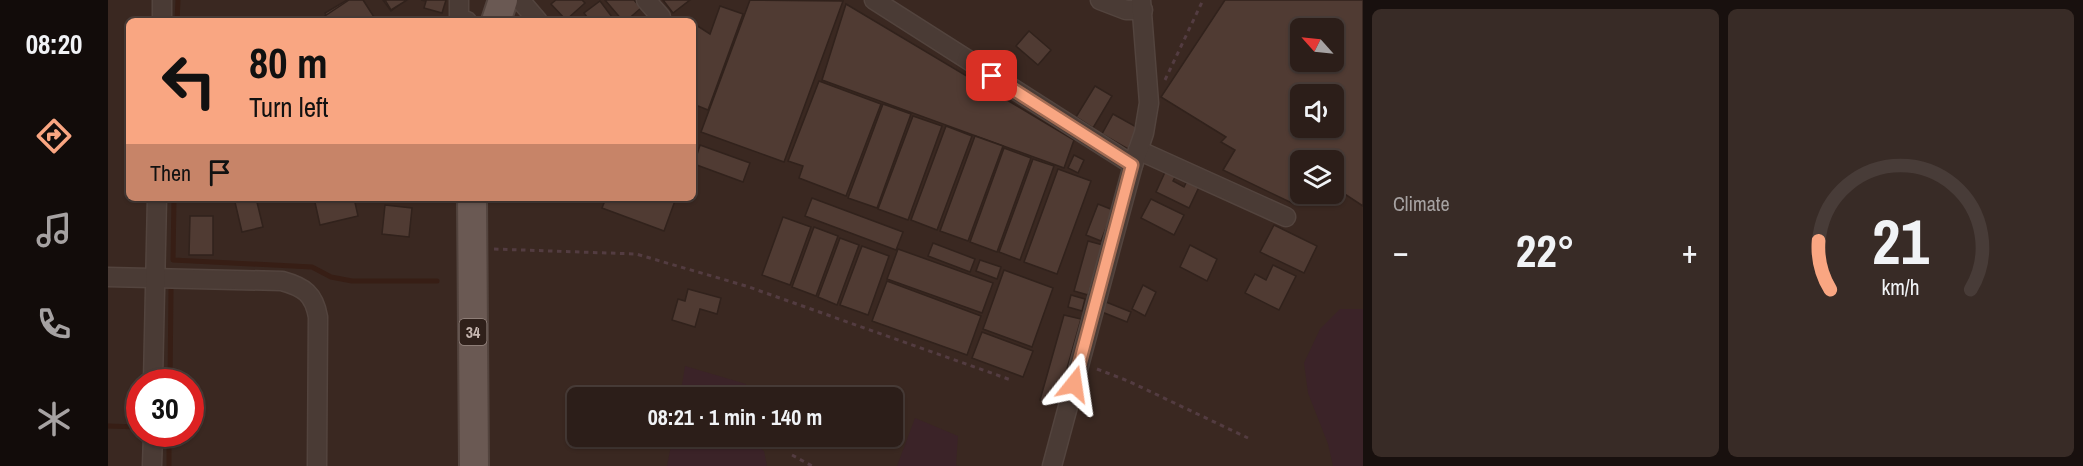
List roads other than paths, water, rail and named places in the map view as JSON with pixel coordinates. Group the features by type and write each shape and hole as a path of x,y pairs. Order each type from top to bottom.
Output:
{"main road":[{"path":"497,18 503,0"},
{"name":"34","path":"472,201 474,466"}],"street":[{"path":"162,0 162,18"},
{"path":"459,0 459,18"},
{"path":"520,0 535,18"},
{"path":"646,0 661,17 660,18"},
{"path":"874,0 1136,157 1286,217"},
{"path":"1052,466 1144,133 1149,103 1142,5 1126,10 1100,0"},
{"path":"153,369 157,201"},
{"path":"108,277 282,281 297,285 308,294 316,304 318,317 316,466"},
{"path":"152,466 153,447"}],"waterway":[{"path":"177,18 178,0"},
{"path":"174,201 173,260 312,267 331,277 352,281 437,281"},
{"path":"170,369 171,290"},
{"path":"108,426 126,427"},
{"path":"169,447 169,466"}]}
